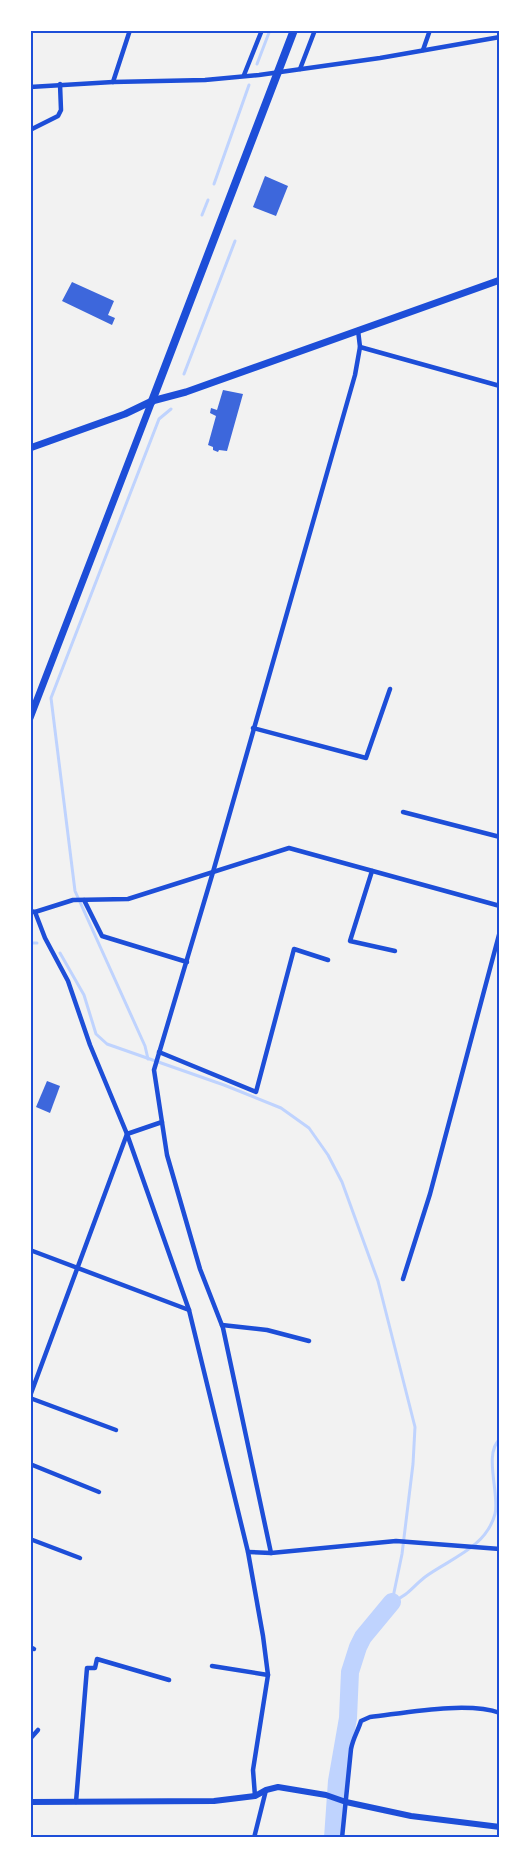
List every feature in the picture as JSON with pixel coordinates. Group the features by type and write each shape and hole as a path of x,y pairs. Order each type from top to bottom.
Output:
{"highway":[{"path":"152,401 294,30"}],"main road":[{"path":"30,448 125,414 152,401 186,392 500,280"},
{"path":"30,718 152,401"}],"street":[{"path":"113,82 130,30"},
{"path":"244,75 262,30"},
{"path":"300,69 315,30"},
{"path":"423,50 430,30"},
{"path":"30,87 205,80 300,69 500,37"},
{"path":"30,130 58,116 61,110 60,84"},
{"path":"271,1553 222,1325 197,1258 167,1155 154,1068 187,962 355,375 360,348 358,330"},
{"path":"360,348 500,386"},
{"path":"253,728 366,758 390,689"},
{"path":"403,812 500,837"},
{"path":"255,1796 254,1770 268,1676 263,1636 248,1552 189,1310 127,1134 90,1045 68,981 33,912 73,900 128,899 289,848 500,906"},
{"path":"372,871 350,941 394,951"},
{"path":"83,900 102,936 187,962"},
{"path":"403,1279 430,1194 500,931"},
{"path":"159,1053 256,1092 294,949 328,960"},
{"path":"127,1134 162,1122"},
{"path":"116,1430 30,1397 127,1134"},
{"path":"30,1250 189,1310"},
{"path":"222,1325 267,1330 309,1341"},
{"path":"30,1464 99,1492"},
{"path":"30,1539 80,1558"},
{"path":"248,1552 271,1553 396,1541 500,1549"},
{"path":"76,1802 87,1668 95,1668 97,1659 169,1680"},
{"path":"212,1665 268,1676"},
{"path":"342,1838 351,1749 361,1720 430,1710 476,1708 500,1713"},
{"path":"30,1739 38,1730"},
{"path":"30,1802 214,1801 255,1796 278,1787 326,1795 346,1802 411,1816 500,1827"},
{"path":"254,1838 266,1790"}],"building":[{"path":"265,176 288,186 276,216 253,207"},
{"path":"72,282 114,301 108,315 115,318 112,325 62,301"},
{"path":"223,390 243,394 227,451 219,450 218,452 208,445 216,416 210,413 211,408 217,410"},
{"path":"47,1081 60,1086 50,1113 36,1107"}],"waterway":[{"path":"257,64 270,30"},
{"path":"214,184 249,85"},
{"path":"202,215 208,200"},
{"path":"184,374 235,241"},
{"path":"148,1059 145,1046 75,891 51,698 159,419 171,409"},
{"path":"30,943 37,943"},
{"path":"60,953 84,995 96,1034 107,1044 224,1085 281,1108 309,1128 328,1155 342,1182 378,1281 415,1427 402,1554 392,1602"},
{"path":"392,1602 407,1593 425,1577 466,1552 484,1536 495,1514 492,1464 495,1445 500,1439"},
{"path":"333,1838 337,1781 348,1718 350,1672 363,1637 392,1602"}]}
